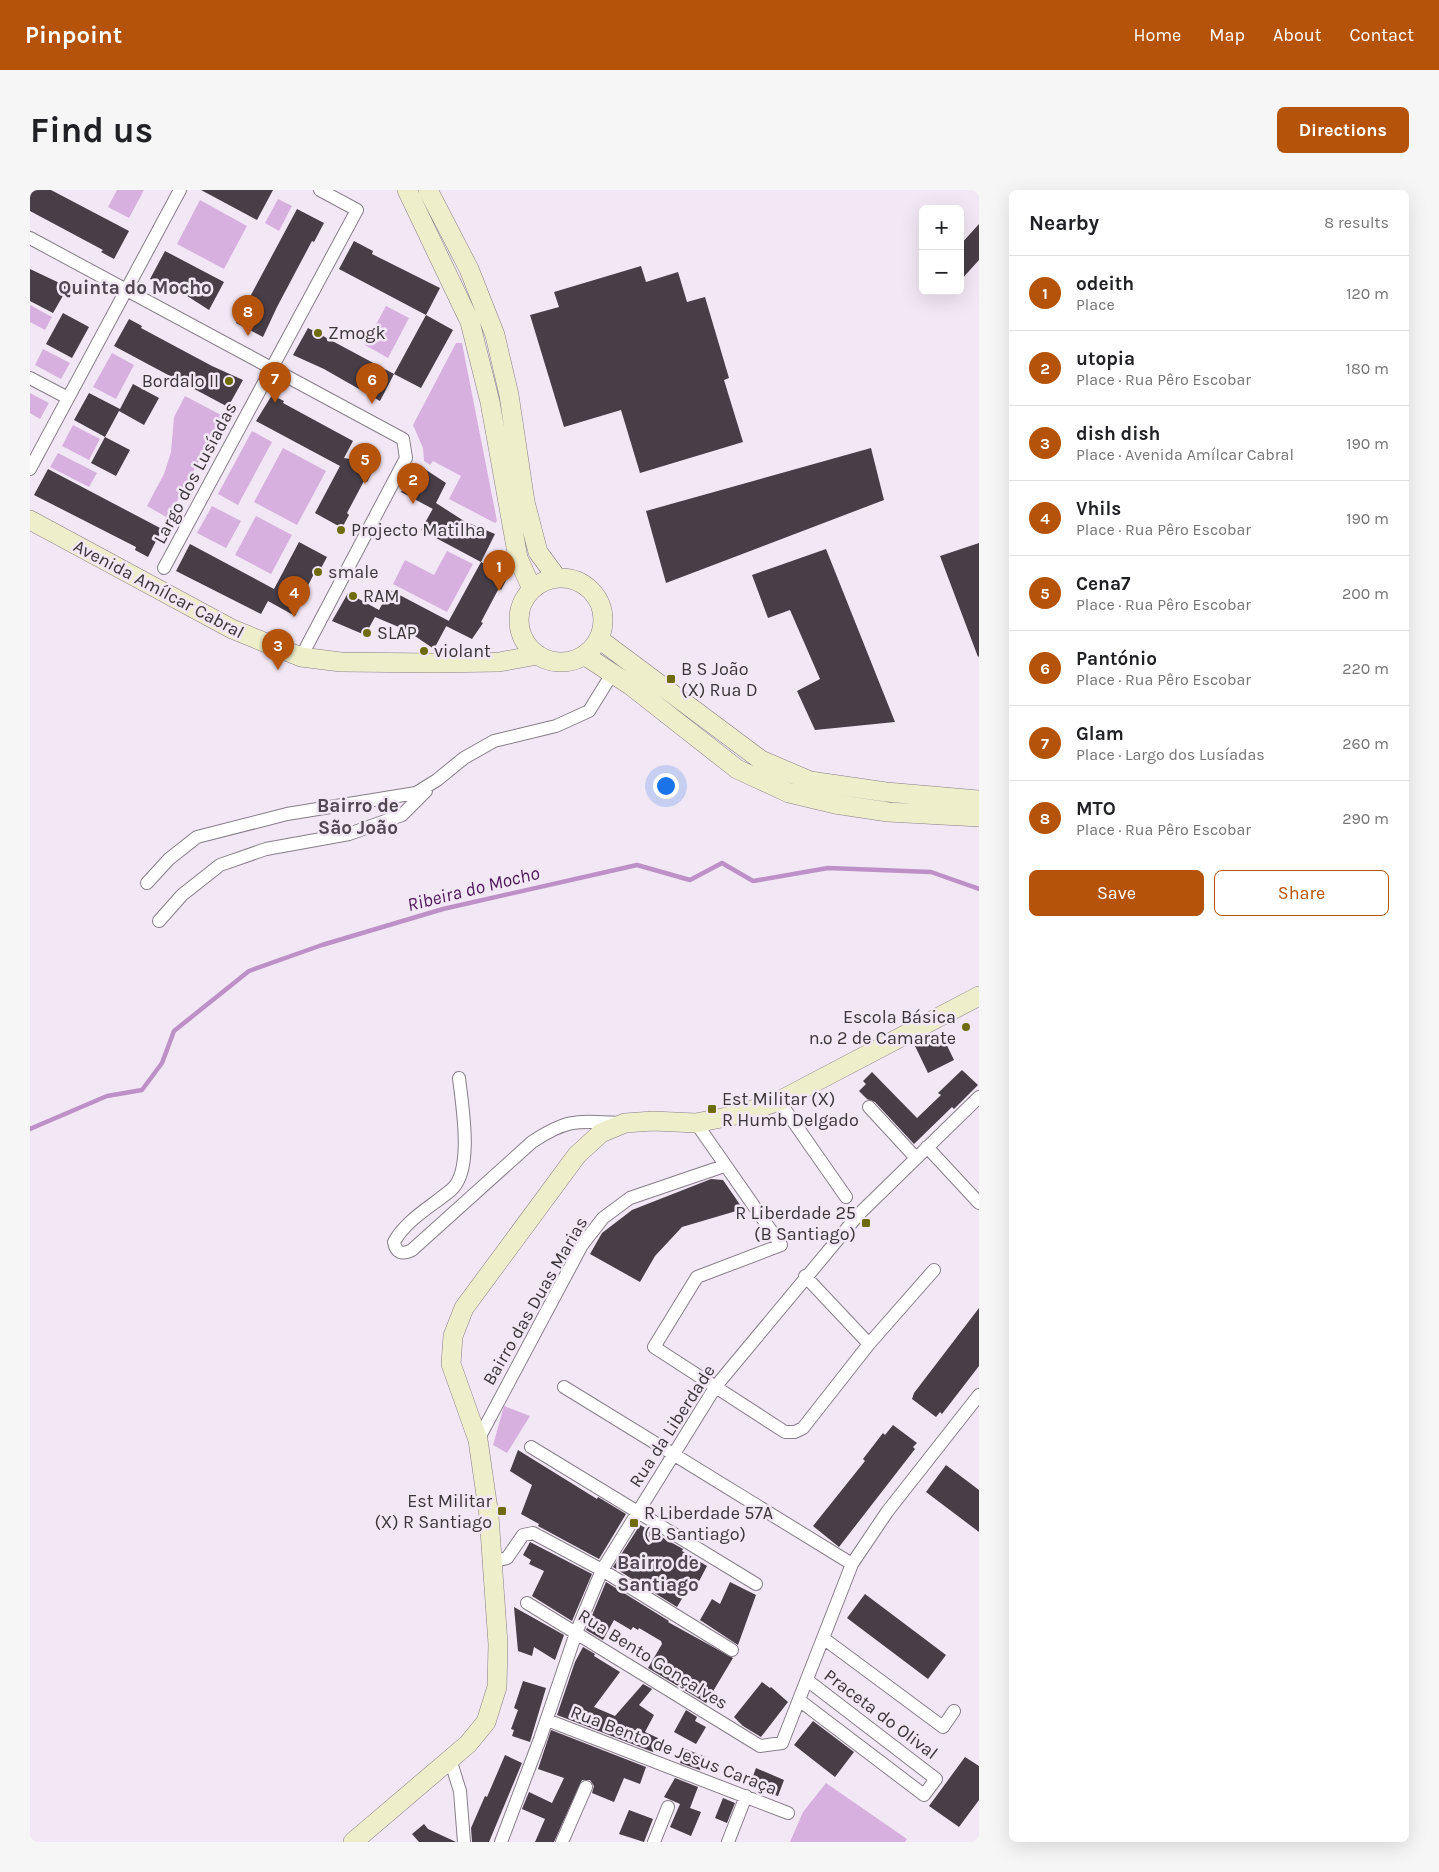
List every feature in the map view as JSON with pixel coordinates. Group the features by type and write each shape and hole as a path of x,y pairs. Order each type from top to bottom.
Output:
{"street":[{"path":"30,469 180,190"},
{"name":"Largo dos Lusíadas","path":"164,568 357,210 320,190"},
{"path":"407,190 470,322 490,402 518,558 532,589"},
{"path":"428,190 469,270 495,335 509,395 525,502 538,552 557,578"},
{"path":"30,238 404,439 406,458 300,657"},
{"path":"30,378 68,398"},
{"name":"Avenida Amílcar Cabral","path":"30,520 232,630 300,657 341,662 499,662 538,655"},
{"path":"557,578 580,582 592,591 599,602 603,614 599,640 584,655 569,661 553,662 538,655 526,644 519,615 523,601 532,589 557,578"},
{"path":"499,662 512,645 520,623"},
{"path":"599,640 761,760 810,781 886,792 979,800"},
{"path":"584,655 630,685 737,769 789,793 835,804 888,812 979,817"},
{"path":"159,921 182,895 220,865 266,849 349,834 402,815 437,780 464,758 494,741 556,726 589,711 612,674"},
{"path":"147,883 168,859 197,837 287,814 416,793 437,780"},
{"path":"459,1078 463,1116 464,1157 462,1172 453,1189 434,1202 396,1238 394,1242 395,1248 399,1252 405,1253 412,1250 532,1142 552,1129 574,1121 625,1123 653,1120 696,1123 741,1114 779,1101 979,996"},
{"name":"Rua da Liberdade","path":"501,1842 547,1720 576,1633 602,1570 716,1386 805,1276 860,1214 979,1097"},
{"path":"779,1101 846,1198"},
{"path":"869,1108 916,1158"},
{"path":"353,1842 468,1744 486,1722 497,1687 498,1644 489,1516 478,1440 451,1364 453,1336 464,1308 577,1156 601,1133 625,1123"},
{"path":"696,1123 724,1166 781,1245 697,1277 654,1348 786,1432 795,1432 803,1428 869,1344 934,1270"},
{"path":"927,1147 979,1204"},
{"name":"Bairro das Duas Marias","path":"478,1440 582,1246 603,1218 630,1198 724,1166"},
{"path":"805,1276 869,1344"},
{"path":"564,1387 852,1564"},
{"path":"799,1700 852,1564 887,1512 979,1394"},
{"path":"531,1447 756,1584"},
{"path":"492,1562 507,1558 524,1535 533,1533 602,1570 732,1650"},
{"name":"Rua Bento Gonçalves","path":"528,1603 760,1746 782,1743 799,1700"},
{"path":"823,1638 943,1727 954,1711"},
{"name":"Praceta do Olival","path":"799,1700 924,1795 936,1779 807,1680"},
{"name":"Rua Bento de Jesus Caraça","path":"547,1720 788,1813"},
{"path":"450,1759 460,1791 464,1842"},
{"path":"562,1842 586,1787"},
{"path":"728,1842 746,1796"},
{"path":"654,1842 668,1807"}],"shaded area":[{"path":"117,190 144,190 129,218 108,207"},
{"path":"278,199 292,206 279,231 265,223"},
{"path":"200,200 247,226 224,269 177,244"},
{"path":"30,305 52,317 45,330 30,322"},
{"path":"386,306 409,318 388,358 365,345"},
{"path":"456,343 462,343 497,521 495,523 449,499 461,476 433,461 430,465 424,461 423,448 413,425"},
{"path":"43,349 70,363 61,379 35,365"},
{"path":"112,353 134,365 116,399 93,387"},
{"path":"30,393 49,403 40,419 30,413"},
{"path":"185,396 223,416 168,518 147,506 164,474 171,452 174,417"},
{"path":"73,425 100,439 89,460 62,446"},
{"path":"252,431 272,442 238,505 218,494"},
{"path":"283,448 326,471 297,525 254,502"},
{"path":"58,453 97,473 89,487 50,467"},
{"path":"212,506 241,521 226,548 197,533"},
{"path":"256,516 292,535 271,574 235,555"},
{"path":"447,551 473,564 447,612 393,584 405,560 434,575"},
{"path":"504,1406 530,1416 507,1453 493,1445"},
{"path":"826,1783 907,1839 905,1842 790,1842 803,1812"}],"building":[{"path":"30,190 51,190 129,231 114,259 101,252 103,250 30,211"},
{"path":"201,190 273,190 257,220"},
{"path":"297,209 324,223 314,242 312,241 263,337 236,323"},
{"path":"979,224 979,260 964,277 964,250 964,241"},
{"path":"354,241 373,251 372,254 440,288 426,315 339,269"},
{"path":"165,251 224,282 209,310 181,292 150,279"},
{"path":"641,266 646,282 678,272 687,302 705,297 729,378 724,380 743,442 640,473 621,410 564,427 530,315 559,307 554,292"},
{"path":"30,269 68,287 53,313 30,301"},
{"path":"63,313 89,327 72,358 46,344"},
{"path":"426,315 453,330 421,388 394,374"},
{"path":"129,319 142,326 141,328 212,366 243,380 228,407 114,346"},
{"path":"308,328 394,374 380,401 324,369 293,355"},
{"path":"133,384 159,398 144,425 119,411 105,437 74,420 89,393 120,409"},
{"path":"272,395 284,401 283,403 353,441 344,458 357,460 374,469 367,482 364,481 347,513 349,515 342,528 315,513 340,466 256,421"},
{"path":"105,437 130,450 116,476 91,463"},
{"path":"871,448 884,500 666,583 646,511"},
{"path":"417,464 446,483 433,509 401,492"},
{"path":"48,469 162,529 148,557 135,550 136,547 34,495"},
{"path":"436,503 464,521 495,534 481,562 421,530"},
{"path":"299,542 327,557 320,570 317,568 300,601 302,602 295,616 268,601 261,614 176,571 190,544 274,589"},
{"path":"979,543 979,656 978,657 940,556"},
{"path":"826,549 895,722 815,730 797,691 820,679 790,610 768,618 752,575"},
{"path":"481,562 508,577 501,590 499,588 481,622 483,623 472,639 446,626"},
{"path":"390,590 449,621 434,649 406,630 375,617 365,635 332,621 348,593 379,610"},
{"path":"941,1033 954,1060 928,1073 915,1046"},
{"path":"962,1070 978,1085 914,1144 875,1102 867,1099 859,1091 866,1084 863,1081 872,1072 917,1118 941,1095 938,1093"},
{"path":"711,1179 723,1180 743,1209 682,1227 655,1256 640,1282 590,1254 602,1233 632,1210"},
{"path":"979,1308 979,1366 942,1414 940,1412 936,1417 912,1399 914,1393"},
{"path":"893,1425 917,1443 913,1447 915,1449 839,1547 813,1526 865,1461 863,1459 883,1433 885,1435"},
{"path":"518,1450 597,1499 598,1497 626,1514 599,1559 538,1526 539,1524 521,1514 532,1485 510,1471"},
{"path":"946,1465 979,1490 979,1532 926,1492"},
{"path":"640,1525 683,1549 682,1551 707,1566 697,1585 692,1582 677,1607 613,1567"},
{"path":"530,1542 592,1574 572,1621 532,1596 544,1571 529,1564 531,1560 523,1555"},
{"path":"606,1582 668,1622 733,1658 706,1703 648,1668 662,1644 661,1641 639,1628 638,1630 633,1627 631,1630 614,1620 603,1640 586,1630"},
{"path":"730,1582 756,1595 738,1645 700,1620 712,1599 720,1604"},
{"path":"865,1594 946,1655 928,1679 847,1618"},
{"path":"514,1607 564,1635 555,1660 534,1647 532,1656 518,1651"},
{"path":"583,1647 620,1672 594,1707 615,1716 643,1684 652,1689 639,1705 654,1715 645,1732 658,1738 653,1752 557,1715 575,1662"},
{"path":"523,1681 546,1688 530,1742 512,1736 514,1730 511,1729 518,1710 514,1708"},
{"path":"762,1682 771,1687 788,1702 761,1737 743,1726 734,1717"},
{"path":"686,1710 697,1717 695,1721 706,1727 696,1744 674,1732"},
{"path":"813,1721 854,1752 835,1777 794,1745"},
{"path":"551,1730 646,1767 640,1784 624,1778 614,1802 592,1793 594,1786 590,1780 582,1780 554,1842 535,1842 545,1819 522,1809 529,1792 552,1803 564,1778 538,1769"},
{"path":"685,1749 706,1757 700,1770 680,1763"},
{"path":"505,1755 522,1763 489,1842 472,1842 471,1828"},
{"path":"965,1757 979,1766 979,1800 959,1827 929,1806"},
{"path":"756,1768 784,1780 778,1796 749,1787"},
{"path":"675,1778 698,1787 690,1808 701,1812 691,1836 670,1827 680,1804 664,1797"},
{"path":"723,1798 735,1803 727,1823 715,1818"},
{"path":"629,1810 653,1819 644,1842 619,1834"},
{"path":"424,1824 428,1829 456,1842 419,1842 412,1834"}],"waterway":[{"name":"Ribeira do Mocho","path":"30,1129 107,1096 142,1090 162,1063 174,1031 249,971 322,945 443,909 637,865 690,880 722,863 753,881 828,868 931,872 979,889"}],"place":[{"name":"Zmogk","path":"318,333"},
{"name":"MTO","path":"248,336"},
{"name":"Bordalo II","path":"229,381"},
{"name":"Glam","path":"275,403"},
{"name":"Pantónio","path":"372,404"},
{"name":"Cena7","path":"365,484"},
{"name":"utopia","path":"413,504"},
{"name":"Projecto Matilha","path":"341,530"},
{"name":"smale","path":"318,572"},
{"name":"odeith","path":"499,591"},
{"name":"RAM","path":"353,596"},
{"name":"Vhils","path":"294,617"},
{"name":"SLAP","path":"367,633"},
{"name":"violant","path":"424,651"},
{"name":"dish dish","path":"278,670"},
{"name":"B S João (X) Rua D","path":"671,679"},
{"name":"Escola Básica n.º 2 de Camarate","path":"966,1027"},
{"name":"Est Militar (X) R Humb Delgado","path":"712,1109"},
{"name":"R Liberdade 25 (B Santiago)","path":"866,1223"},
{"name":"Est Militar (X) R Santiago","path":"502,1511"},
{"name":"R Liberdade 57A (B Santiago)","path":"634,1523"}],"district":[{"name":"Quinta do Mocho","path":"135,287"},
{"name":"Bairro de São João","path":"358,816"},
{"name":"Bairro de Santiago","path":"658,1573"}]}
